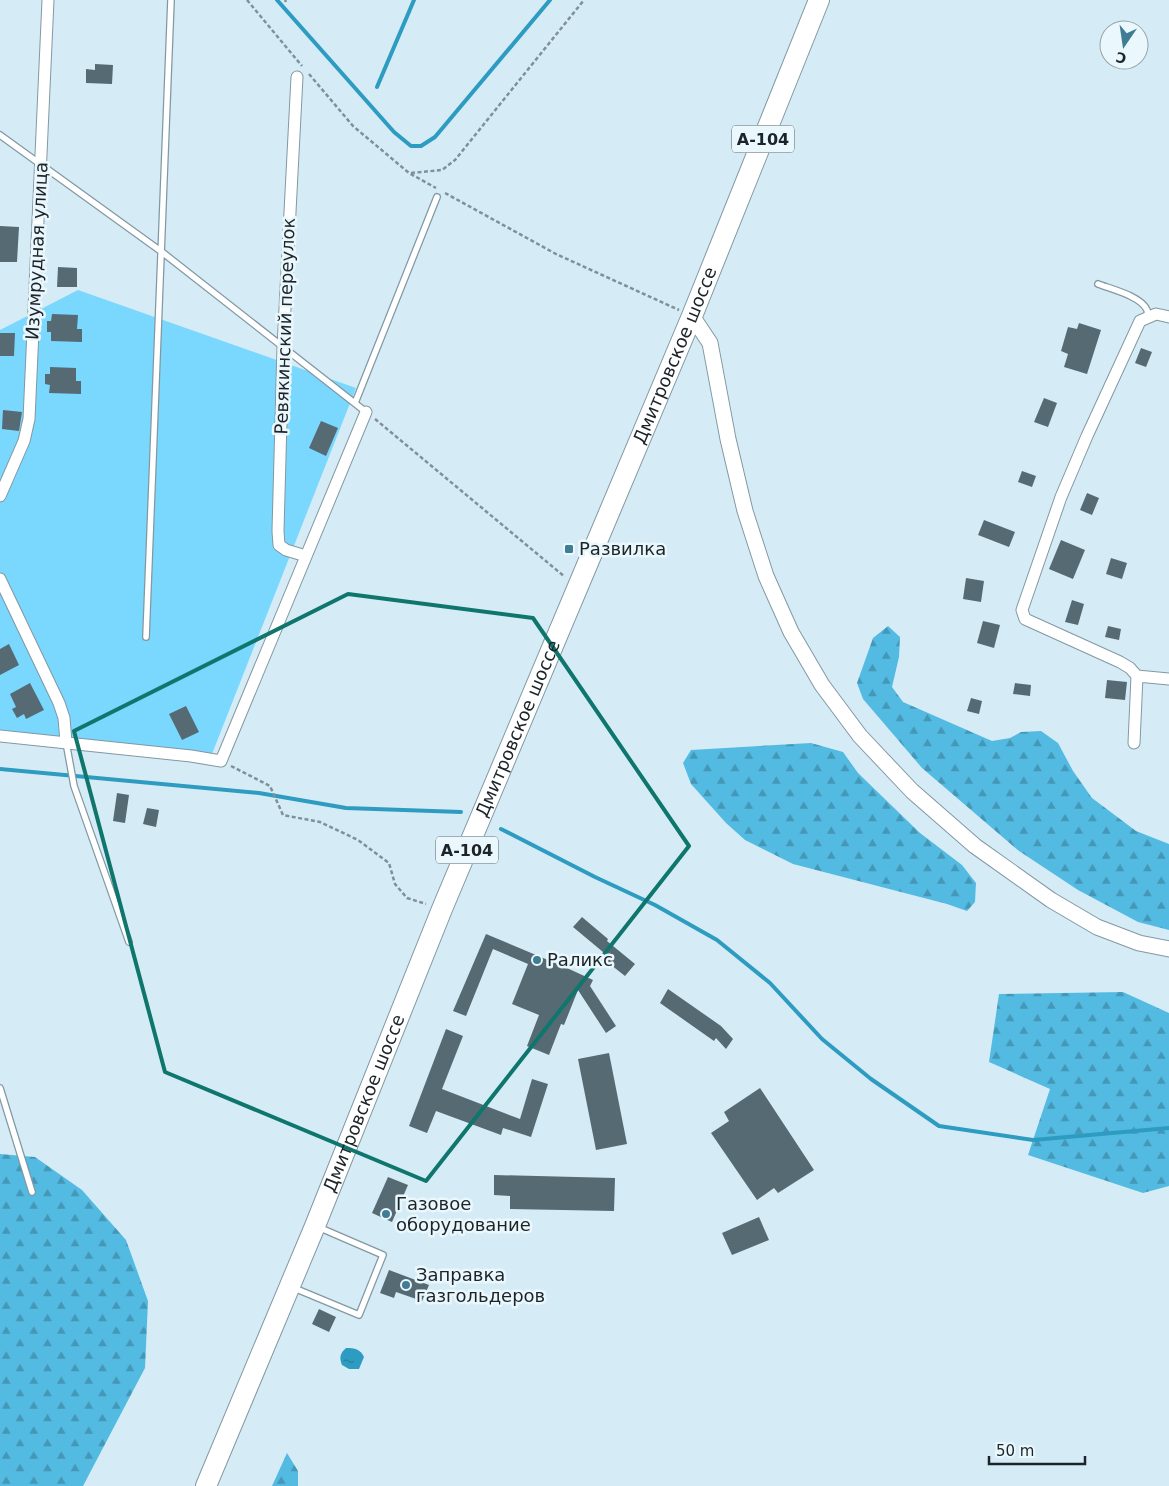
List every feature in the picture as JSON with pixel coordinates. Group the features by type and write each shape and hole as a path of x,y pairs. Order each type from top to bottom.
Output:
{"highway":[{"name":"Дмитровское шоссе","path":"206,1486 315,1226 442,909 692,316 819,0"}],"street":[{"name":"Изумрудная улица","path":"0,496 24,441 29,419 48,0"},
{"name":"Ревякинский переулок","path":"297,77 283,347 278,530 279,545 286,550 306,556"},
{"path":"1169,316 1156,314 1140,321 1061,497 1022,610 1025,619 1120,662 1130,668 1137,676 1169,679"},
{"path":"692,316 710,343 728,439 745,511 766,576 790,632 822,685 860,736 912,791 975,846 1051,900 1097,927 1139,943 1169,949"},
{"path":"0,736 191,756 221,762 366,412"},
{"path":"0,579 59,703 64,718 66,742"},
{"path":"1134,743 1137,676"}],"lane":[{"path":"146,637 172,0"},
{"path":"0,135 162,252 366,412"},
{"path":"355,403 437,197"},
{"path":"1098,284 1140,301 1147,310 1148,318"},
{"path":"66,742 74,786 129,942"},
{"path":"0,1088 32,1192"},
{"path":"289,1286 359,1315 383,1255 315,1226"}],"path":[{"path":"247,0 353,126 409,173 556,254 692,316"},
{"path":"409,173 442,170 455,160 584,0"},
{"path":"366,412 577,587"},
{"path":"221,762 270,786 283,815 320,822 358,840 389,863 396,884 407,898 442,909"}],"highlighted area":[{"path":"348,594 533,618 689,846 426,1181 165,1072 74,731"}],"green space":[{"path":"888,626 900,637 899,657 892,687 903,702 992,741 1010,738 1021,732 1041,731 1058,743 1073,771 1092,798 1136,831 1169,844 1169,930 1138,922 1078,890 1019,851 922,768 863,699 857,683 873,638"},
{"path":"811,743 843,752 858,773 920,833 962,865 976,883 975,902 967,911 947,904 793,864 745,840 726,823 691,784 683,763 691,750"},
{"path":"1123,992 1169,1013 1169,1186 1143,1193 1028,1155 1050,1089 989,1062 999,994"},
{"path":"0,1154 35,1157 82,1190 126,1240 148,1301 145,1368 83,1486 0,1486"},
{"path":"287,1453 298,1471 298,1486 272,1486"}],"shaded area":[{"path":"78,290 356,388 210,759 0,741 0,330"}],"water":[{"path":"346,1348 352,1348 361,1352 364,1357 359,1369 349,1369 342,1365 341,1356"}],"building":[{"path":"95,64 113,65 112,84 86,83 86,69 95,70"},
{"path":"0,226 19,227 17,262 0,262"},
{"path":"58,267 77,268 77,287 57,287"},
{"path":"52,314 78,315 77,329 82,329 82,342 51,341 51,332 47,332 47,321 51,321"},
{"path":"1079,323 1101,330 1087,374 1064,367 1068,354 1061,351 1068,327 1077,329"},
{"path":"0,333 15,333 14,356 0,356"},
{"path":"1141,348 1152,352 1146,367 1135,363"},
{"path":"50,367 76,368 76,381 81,381 81,394 49,393 50,385 45,384 45,374 50,374"},
{"path":"1044,398 1057,403 1048,427 1034,422"},
{"path":"3,410 22,412 19,431 2,429"},
{"path":"321,421 338,428 326,456 309,448"},
{"path":"1022,471 1036,476 1032,487 1018,482"},
{"path":"1087,493 1099,498 1092,515 1080,510"},
{"path":"984,520 1015,532 1009,547 978,535"},
{"path":"1061,540 1085,550 1073,579 1049,569"},
{"path":"1111,558 1127,563 1122,579 1106,574"},
{"path":"966,578 984,581 981,602 963,599"},
{"path":"1072,600 1084,604 1078,625 1065,622"},
{"path":"983,621 1000,625 994,648 977,643"},
{"path":"1108,626 1121,629 1119,640 1105,637"},
{"path":"9,644 19,665 0,675 0,649"},
{"path":"1107,680 1127,682 1125,700 1105,698"},
{"path":"30,683 44,710 26,719 24,714 17,718 12,709 16,707 10,694"},
{"path":"1015,683 1031,685 1030,696 1013,694"},
{"path":"971,698 982,701 979,714 967,711"},
{"path":"186,706 199,732 182,740 169,714"},
{"path":"117,793 129,795 125,823 113,821"},
{"path":"147,808 159,810 156,827 143,824"},
{"path":"582,917 635,964 625,976 606,961 609,957 573,927"},
{"path":"486,934 593,980 590,986 616,1026 606,1033 578,990 564,1025 561,1024 549,1055 527,1046 539,1015 512,1004 528,964 493,949 466,1016 453,1011"},
{"path":"668,989 721,1026 733,1039 726,1049 716,1038 714,1041 660,1003"},
{"path":"446,1029 463,1036 442,1089 520,1119 532,1079 548,1084 531,1137 503,1128 501,1135 436,1111 427,1133 409,1126"},
{"path":"609,1053 627,1144 596,1150 578,1059"},
{"path":"760,1088 814,1170 778,1193 774,1188 757,1200 711,1133 729,1121 724,1112"},
{"path":"494,1175 615,1178 614,1211 510,1209 510,1196 494,1195"},
{"path":"388,1177 408,1185 392,1222 372,1213"},
{"path":"759,1217 769,1240 732,1255 722,1233"},
{"name":"Заправка газгольдеров","path":"389,1270 429,1285 422,1301 396,1292 394,1298 380,1293"},
{"path":"319,1309 336,1317 329,1332 312,1324"}],"waterway":[{"path":"277,0 394,132 411,146 421,146 435,137 550,0"},
{"path":"377,87 414,0"},
{"path":"0,769 259,793 346,808 461,812"},
{"path":"501,829 655,905 717,940 770,983 822,1039 871,1079 939,1126 1033,1140 1169,1128"}],"place":[{"name":"Развилка","path":"569,549"},
{"name":"Раликс","path":"537,960"},
{"name":"Газовое оборудование","path":"386,1214"},
{"name":"Заправка газгольдеров","path":"406,1285"}]}
